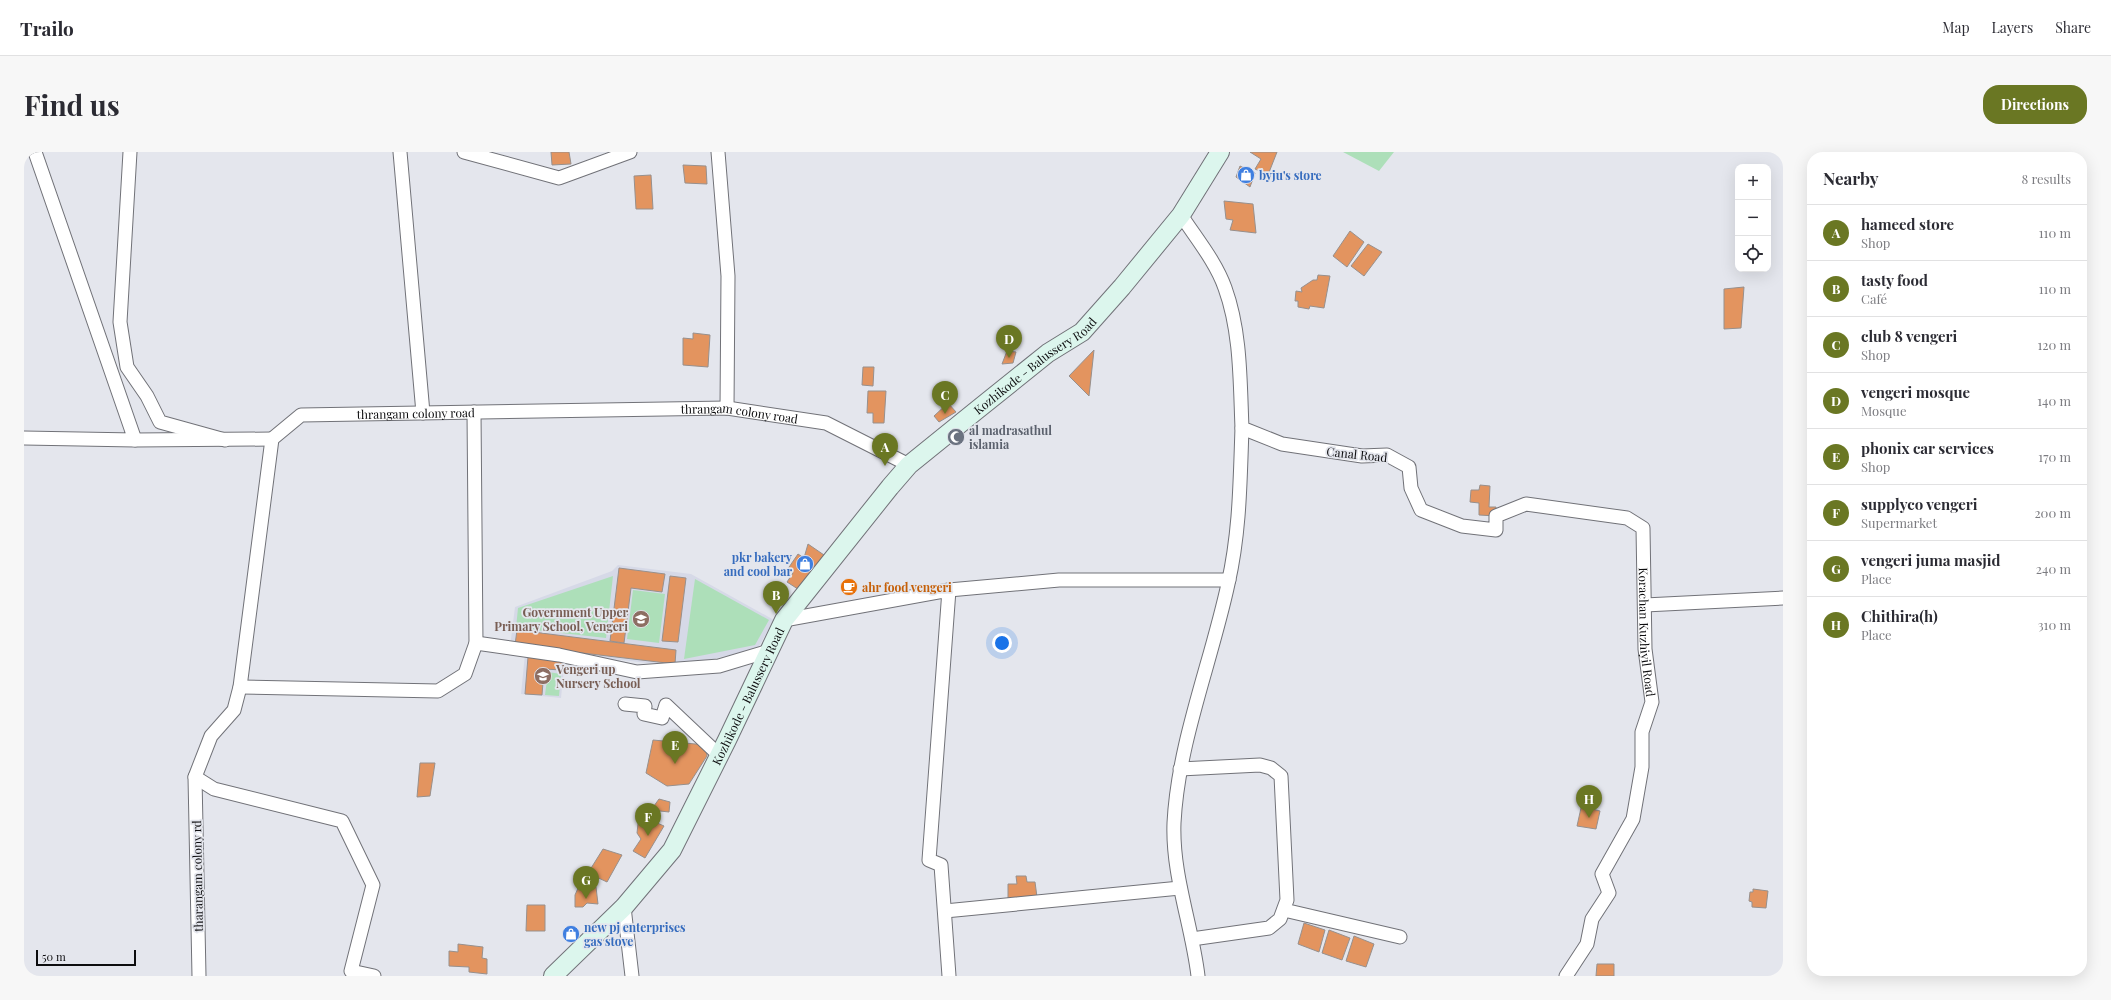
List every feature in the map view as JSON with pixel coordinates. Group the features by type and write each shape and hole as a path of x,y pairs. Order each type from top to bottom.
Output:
{"main road":[{"name":"Kozhikode - Balussery Road","path":"553,976 624,907 672,850 720,756 784,620 909,465 1048,353 1082,332 1122,287 1181,215 1220,152"}],"street":[{"path":"35,152 135,440"},
{"path":"130,152 120,322 127,367 147,396 160,422 225,440"},
{"path":"400,152 424,413"},
{"path":"464,152 559,178 630,152"},
{"path":"718,152 728,276 727,408"},
{"path":"1181,215 1213,265 1225,288 1232,319 1239,366 1242,428 1238,539 1229,580 1180,769 1174,824 1180,888 1192,939 1198,976"},
{"name":"thrangam colony road","path":"272,439 301,415 727,408 826,422 909,465"},
{"path":"240,687 438,691 465,674 476,643 474,412"},
{"name":"Canal Road","path":"1242,428 1282,444 1355,455 1387,455 1409,467 1410,488 1421,510 1462,526 1496,530 1496,516 1526,504 1627,518 1644,528"},
{"path":"24,438 135,440 272,439 240,687 234,710 211,736 195,777 214,789 342,821 373,885 350,971 374,976"},
{"name":"Korachan Kuzhiyil Road","path":"1566,976 1587,944 1592,919 1608,893 1602,874 1633,819 1642,767 1642,732 1652,702 1645,649 1644,528"},
{"path":"784,620 950,590 1059,580 1229,580"},
{"path":"949,976 941,865 929,860 950,590"},
{"path":"1645,605 1783,598"},
{"path":"476,643 559,655 637,672 719,666 769,651"},
{"path":"625,704 645,706 644,714 662,718 666,705 720,756"},
{"path":"1180,769 1260,765 1270,768 1281,776 1287,900 1280,919 1269,928 1192,939"},
{"name":"tharangam colony rd","path":"195,777 199,976"},
{"path":"945,911 1180,888"},
{"path":"624,907 632,976"},
{"path":"1284,910 1400,937"}],"shaded area":[{"path":"618,565 691,574 774,620 758,648 681,667 510,647 515,607 612,571"},
{"name":"Vengeri up Nursery School","path":"525,654 565,659 561,698 521,694"}],"green space":[{"path":"1343,152 1394,152 1379,171"},
{"path":"613,576 606,638 516,628 518,608"},
{"path":"695,579 769,620 755,645 684,659"},
{"path":"633,590 665,594 659,643 627,639"},
{"path":"548,672 561,674 559,696 545,695"}],"building":[{"path":"551,152 569,152 571,164 552,165"},
{"path":"1250,152 1277,152 1268,175 1255,169 1261,159"},
{"path":"683,165 706,166 707,184 685,183"},
{"name":"byju's store","path":"1240,166 1255,173 1250,187 1236,177"},
{"path":"651,175 653,209 636,209 634,176"},
{"path":"1224,201 1253,204 1256,233 1230,230 1233,220 1226,219"},
{"path":"1350,231 1364,242 1347,267 1333,256"},
{"path":"1368,244 1382,252 1364,276 1351,266"},
{"path":"1318,275 1330,276 1324,308 1310,306 1309,309 1298,307 1298,301 1295,301 1296,291 1302,292 1301,288 1313,280 1317,280"},
{"path":"1744,287 1741,328 1724,329 1724,289"},
{"path":"693,333 710,335 708,367 683,365 683,338 693,339"},
{"path":"1094,350 1089,396 1069,376"},
{"path":"1007,351 1016,352 1013,363 1002,364"},
{"path":"863,367 874,367 873,386 862,385"},
{"path":"868,391 886,391 884,423 873,423 873,413 867,413"},
{"path":"948,403 956,412 939,422 934,416"},
{"path":"1480,485 1490,486 1489,507 1496,507 1496,516 1479,515 1479,503 1470,502 1471,490 1479,490"},
{"name":"pkr bakery and cool bar","path":"808,544 824,555 801,591 787,582 793,573 787,570 798,554 804,558"},
{"path":"619,568 665,574 662,592 631,588 624,643 610,641"},
{"path":"670,576 686,578 678,642 662,641"},
{"path":"517,630 676,650 675,664 515,645"},
{"path":"528,657 563,660 562,670 544,669 542,695 525,694"},
{"path":"653,740 706,745 707,756 689,784 667,786 646,773"},
{"path":"420,763 435,763 430,796 417,797"},
{"path":"659,799 670,802 669,812 651,810"},
{"path":"1589,805 1593,806 1592,809 1600,811 1596,829 1577,826 1581,808 1588,809"},
{"path":"639,815 664,826 645,858 633,851 641,839 637,833"},
{"path":"603,849 622,855 607,882 588,873"},
{"path":"1016,876 1026,876 1027,882 1035,882 1037,897 1008,899 1008,884 1017,884"},
{"path":"579,886 596,887 598,904 587,903 583,907 575,907 575,895"},
{"path":"1753,889 1768,891 1766,908 1752,907 1752,902 1749,901 1750,892 1753,892"},
{"path":"527,905 545,905 545,931 526,931"},
{"path":"1304,923 1325,930 1319,952 1298,944"},
{"path":"1329,930 1350,938 1342,960 1322,953"},
{"path":"1354,936 1374,944 1366,967 1346,961"},
{"path":"458,944 483,947 482,958 487,959 487,974 469,972 469,967 449,966 449,951 458,952"},
{"path":"1597,964 1614,964 1614,976 1596,976"}],"place":[{"name":"byju's store","path":"1246,175"},
{"name":"vengeri mosque","path":"1009,358"},
{"name":"club 8 vengeri","path":"945,414"},
{"name":"al madrasathul islamia","path":"956,437"},
{"name":"hameed store","path":"885,466"},
{"name":"pkr bakery and cool bar","path":"805,564"},
{"name":"ahr food vengeri","path":"849,587"},
{"name":"tasty food","path":"776,614"},
{"name":"Government Upper Primary School, Vengeri","path":"641,619"},
{"name":"Vengeri up Nursery School","path":"543,676"},
{"name":"phonix car services","path":"675,764"},
{"name":"Chithira(h)","path":"1589,818"},
{"name":"supplyco vengeri","path":"648,836"},
{"name":"vengeri juma masjid","path":"586,899"},
{"name":"new pj enterprises gas stove","path":"571,934"}]}
